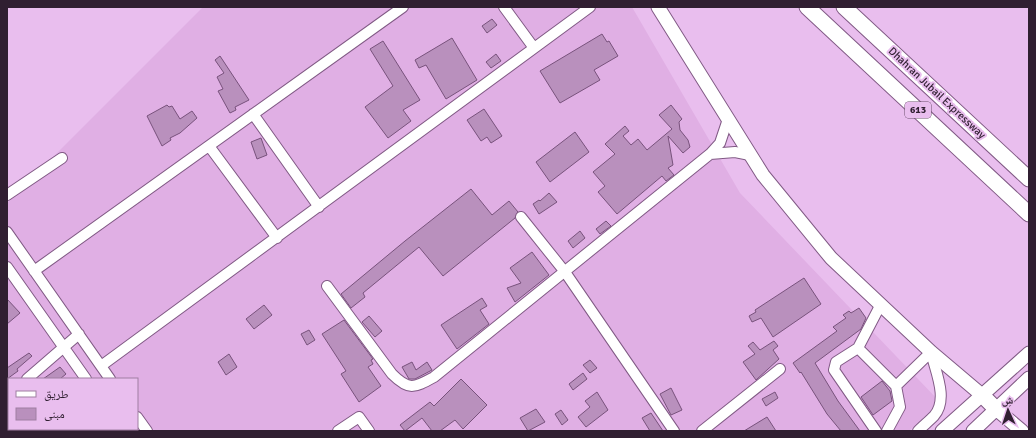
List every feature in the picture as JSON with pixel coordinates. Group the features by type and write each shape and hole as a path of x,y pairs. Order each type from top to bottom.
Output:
{"highway":[{"name":"613","path":"807,7 1029,214"},
{"name":"Dhahran Jubail Expressway","path":"844,7 1029,179"},
{"path":"983,396 996,409"}],"main road":[{"path":"658,7 763,175 831,258 931,352 983,396"},
{"path":"942,431 983,396 1029,353"},
{"path":"973,431 1029,378"},
{"path":"996,409 1022,431"}],"street":[{"path":"34,271 403,7"},
{"path":"504,7 534,48"},
{"path":"102,366 590,7"},
{"path":"253,114 318,207"},
{"path":"326,286 392,374 402,385 411,387 421,384 434,377 710,154 720,143 728,119"},
{"path":"209,146 276,238"},
{"path":"710,154 735,152 750,155"},
{"path":"7,195 62,158"},
{"path":"521,217 565,272 674,431"},
{"path":"7,232 109,378"},
{"path":"7,267 85,378"},
{"path":"876,431 869,424 834,370 836,362 858,348 881,304"},
{"path":"29,378 79,334"},
{"path":"858,348 896,386 900,407 887,431"},
{"path":"896,386 931,352"},
{"path":"918,431 935,415 940,402 941,392 931,352"},
{"path":"702,431 780,369"},
{"path":"338,431 359,417 369,431"},
{"path":"138,418 147,431"},
{"path":"937,431 956,418"}],"shaded area":[{"path":"203,7 632,7 740,193 940,402 909,431 7,431 7,203"}],"building":[{"path":"492,19 497,25 487,33 482,26"},
{"path":"602,34 607,42 609,41 618,56 594,70 600,80 560,103 540,71"},
{"path":"452,38 477,80 446,99 426,65 419,68 415,60"},
{"path":"383,41 420,100 403,110 411,121 388,138 365,107 393,86 370,49"},
{"path":"496,54 501,61 491,68 486,62"},
{"path":"220,56 249,100 235,107 236,110 230,113 218,91 223,89 217,77 224,73 215,60"},
{"path":"167,105 169,107 172,106 180,119 192,111 197,118 180,133 170,138 171,140 162,146 147,116"},
{"path":"671,105 682,119 679,122 680,130 688,140 690,147 683,153 668,136 673,165 668,168 674,175 666,181 662,176 617,214 598,192 605,186 593,172 615,154 605,144 625,126 629,131 623,136 631,145 638,139 647,150 672,129 659,115"},
{"path":"484,109 502,136 491,143 487,137 481,141 467,120"},
{"path":"575,132 589,152 550,182 536,162"},
{"path":"261,138 267,155 257,159 251,142"},
{"path":"471,189 492,215 509,201 518,212 515,218 443,276 419,247 363,293 365,297 351,308 341,294"},
{"path":"549,193 557,202 539,214 533,204 539,200 540,201"},
{"path":"606,221 611,226 600,234 596,229"},
{"path":"580,231 585,238 573,248 568,241"},
{"path":"532,252 549,275 515,302 507,288 521,283 510,268"},
{"path":"804,278 821,304 773,337 761,318 752,322 749,316 756,312 755,310"},
{"path":"482,298 487,306 480,310 489,324 457,349 441,325"},
{"path":"7,299 20,313 7,324"},
{"path":"264,305 272,315 254,329 246,319"},
{"path":"859,308 866,318 861,329 815,363 838,401 860,431 841,431 827,414 801,372 800,373 793,363 837,331 833,327 846,318 843,315 849,311 851,313"},
{"path":"369,316 382,331 375,337 362,322"},
{"path":"344,320 373,359 371,360 373,364 368,367 381,386 359,402 341,374 346,371 322,334"},
{"path":"309,330 315,340 307,345 301,334"},
{"path":"774,341 778,346 773,350 779,359 756,380 743,362 755,354 748,346 753,342 760,350"},
{"path":"29,353 32,356 17,369 18,371 7,379 7,368"},
{"path":"229,354 237,367 226,375 218,362"},
{"path":"590,360 597,368 590,373 583,365"},
{"path":"412,362 416,370 427,362 432,370 415,379 409,379 402,367"},
{"path":"60,367 66,374 61,378 44,378"},
{"path":"583,373 587,379 573,390 569,384"},
{"path":"461,379 487,405 463,429 455,420 440,431 432,431 422,418 405,431 400,425 430,402 434,406"},
{"path":"882,381 890,391 892,401 873,415 861,397"},
{"path":"671,388 682,410 671,415 660,394"},
{"path":"597,392 608,410 586,427 578,417 590,407 585,401"},
{"path":"775,392 778,398 766,406 762,399"},
{"path":"536,409 545,422 528,431 520,418"},
{"path":"561,410 568,420 562,425 555,414"},
{"path":"651,413 663,431 650,431 642,418"},
{"path":"767,417 776,431 744,431"}]}
